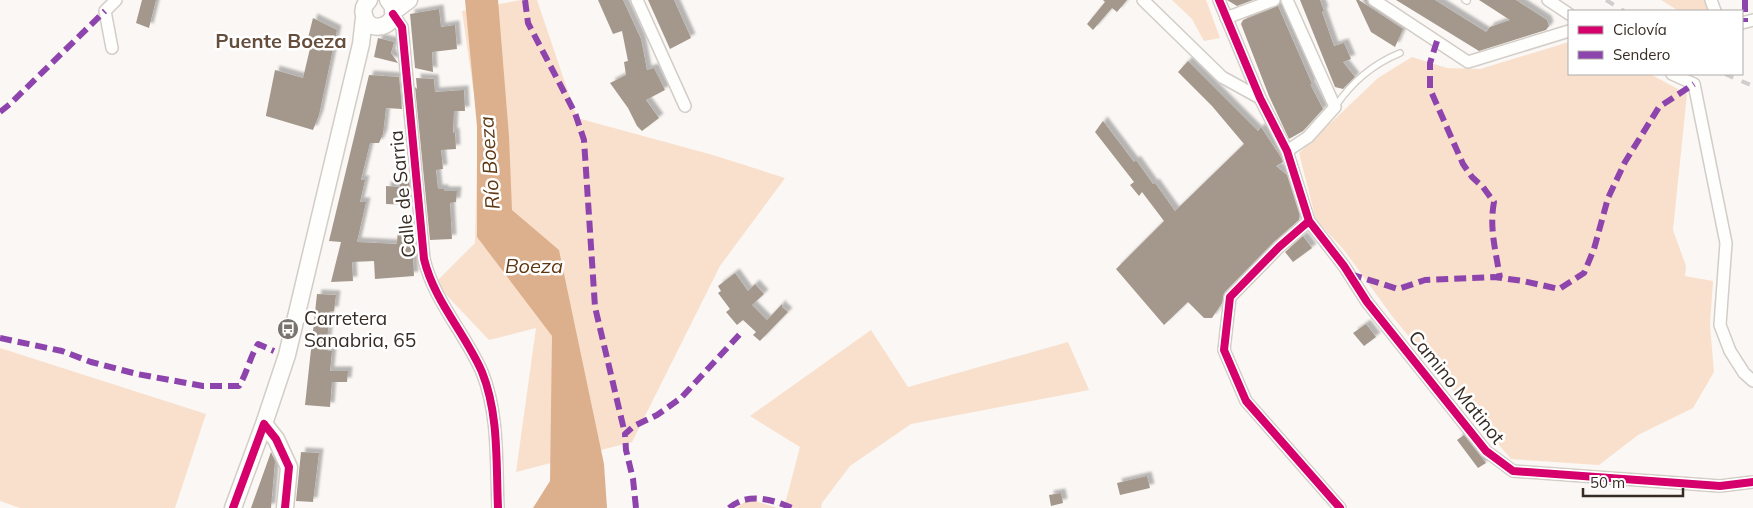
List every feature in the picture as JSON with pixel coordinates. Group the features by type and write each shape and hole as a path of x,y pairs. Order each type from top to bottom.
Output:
{"street":[{"path":"112,48 105,11 116,0"},
{"path":"367,5 370,24 409,0"},
{"path":"637,0 684,106"},
{"path":"1144,0 1222,77 1260,98"},
{"name":"Camino Matinot","path":"1220,0 1260,98 1287,151 1309,220 1344,266 1367,302 1486,452 1512,471 1720,486 1753,482"},
{"path":"1226,18 1274,0"},
{"path":"1287,0 1335,108 1308,137 1287,151"},
{"path":"1374,0 1468,62 1568,31"},
{"path":"1548,0 1568,13"},
{"path":"233,508 287,355 361,44 367,5"},
{"path":"361,44 390,11"},
{"name":"Calle de Sarria","path":"390,11 396,28 403,36 424,259 428,277 481,370 490,394 494,416 498,508"},
{"path":"1674,75 1694,84"},
{"path":"1699,75 1694,84 1726,243 1720,325 1730,351 1744,373 1753,380"},
{"path":"1309,220 1230,297 1224,350 1246,402 1340,508"},
{"path":"264,424 276,439 289,467 285,508"}],"lane":[{"path":"1335,108 1355,82 1387,58 1400,53"}],"shaded area":[{"path":"521,0 537,0 577,118 713,155 785,178 720,266 632,442 516,472 536,328 489,340 435,283 475,243 478,122 462,11"},
{"path":"1172,0 1206,0 1220,38 1204,41 1192,19"},
{"path":"1661,0 1707,0 1707,10 1677,10"},
{"path":"1568,42 1568,75 1652,75 1687,94 1673,230 1686,266 1685,276 1713,281 1710,325 1714,372 1693,408 1638,435 1599,465 1511,459 1392,316 1344,250 1316,220 1299,153 1378,78 1412,57 1447,68 1480,69"},
{"path":"871,330 908,387 1068,342 1089,390 911,424 850,466 822,503 821,508 784,508 800,447 750,416"},
{"path":"0,348 206,414 175,508 20,508 0,501"},
{"path":"749,499 777,508 736,508"}],"water":[{"name":"Boeza","path":"465,0 498,0 509,136 512,210 559,250 604,464 607,508 533,508 550,481 552,336 477,237 477,126"}],"building":[{"path":"142,0 156,0 149,28 136,23"},
{"path":"598,0 623,0 641,39 647,70 654,68 665,90 646,100 659,118 642,131 610,83 626,75 624,62 628,61 622,31 613,34"},
{"path":"648,0 674,0 691,38 670,49"},
{"path":"1103,0 1127,0 1117,12 1112,8 1093,30 1087,24 1105,2"},
{"path":"1227,0 1253,0 1237,6"},
{"path":"1300,0 1320,0 1324,11 1322,12 1334,46 1344,43 1351,59 1343,62 1355,77 1343,89 1335,87"},
{"path":"1356,0 1359,0 1403,29 1395,47 1371,32"},
{"path":"1396,0 1435,0 1486,32 1490,27 1510,20 1479,0 1516,0 1547,20 1549,26 1546,30 1479,51"},
{"path":"1278,6 1312,84 1310,84 1323,109 1303,131 1289,139 1269,96 1241,24 1243,20"},
{"path":"439,9 441,27 455,25 457,49 432,52 433,72 415,68 410,14"},
{"path":"313,18 337,30 319,115 313,130 266,115 275,70 303,78 312,40 308,38"},
{"path":"378,38 394,42 391,53 398,63 374,57"},
{"path":"1188,61 1258,131 1261,127 1282,159 1283,162 1276,166 1287,175 1299,213 1299,220 1274,242 1225,292 1222,303 1212,318 1204,318 1188,302 1164,325 1116,269 1164,221 1142,192 1139,196 1130,185 1134,182 1095,132 1103,121 1134,162 1136,160 1153,184 1155,183 1175,211 1244,144 1212,106 1178,72"},
{"path":"369,75 399,77 402,109 386,108 383,134 379,143 370,143 361,180 365,180 360,202 366,202 357,242 397,244 398,225 413,226 415,240 412,240 414,276 375,279 374,261 352,262 353,281 331,282 341,242 329,241"},
{"path":"416,78 434,79 435,92 464,90 465,111 454,111 453,133 455,132 456,149 441,150 443,169 436,170 438,189 457,191 456,202 450,203 452,239 430,240 415,87 417,89"},
{"path":"400,181 409,181 411,205 386,204 386,186 400,187"},
{"path":"1303,236 1312,248 1293,262 1285,252"},
{"path":"735,273 748,291 755,284 764,294 752,305 767,320 782,304 782,307 788,312 760,341 753,335 756,332 743,320 737,325 726,312 730,309 718,293 721,291 718,286"},
{"path":"317,294 336,295 334,311 330,311 326,350 332,351 330,371 348,371 347,382 332,382 330,407 305,405"},
{"path":"1366,324 1376,337 1364,346 1353,333"},
{"path":"1464,435 1486,463 1478,468 1457,440"},
{"path":"271,452 275,461 271,508 251,508"},
{"path":"301,452 319,453 313,502 296,501"},
{"path":"1147,476 1150,488 1120,495 1117,483"},
{"path":"1061,493 1063,503 1051,506 1049,495"}],"railway":[{"path":"1606,0 1622,10"},
{"path":"1727,75 1753,86"}],"marked path":[{"path":"525,0 528,23 575,113 584,140 595,307 625,434"},
{"path":"1745,0 1745,22"},
{"path":"0,112 105,11"},
{"path":"1437,41 1430,63 1430,89 1463,164 1494,202 1492,221 1500,278"},
{"path":"1350,274 1398,289 1425,280 1494,277 1559,289 1584,273 1594,249 1608,198 1625,162 1659,107 1694,84"},
{"path":"636,508 625,434 634,426 657,415 681,398 740,334"},
{"path":"0,338 62,351 91,362 137,374 203,386 239,386 258,344 274,351"},
{"path":"729,508 736,503 752,499 768,500 792,508"}],"cycle path":[{"path":"1219,0 1260,98 1287,151 1309,221 1344,266 1367,302 1486,451 1513,471 1720,486 1753,482"},
{"path":"393,14 402,27 424,259 435,289 475,358 487,388 496,439 498,508"},
{"path":"1309,221 1279,247 1230,297 1224,350 1246,401 1340,508"},
{"path":"264,424 276,439 289,467 285,508"},
{"path":"233,508 264,424"}],"place":[{"name":"Carretera Sanabria, 65","path":"288,329"}],"district":[{"name":"Puente Boeza","path":"281,40"}],"water label":[{"name":"Río Boeza","path":"489,163"}]}
